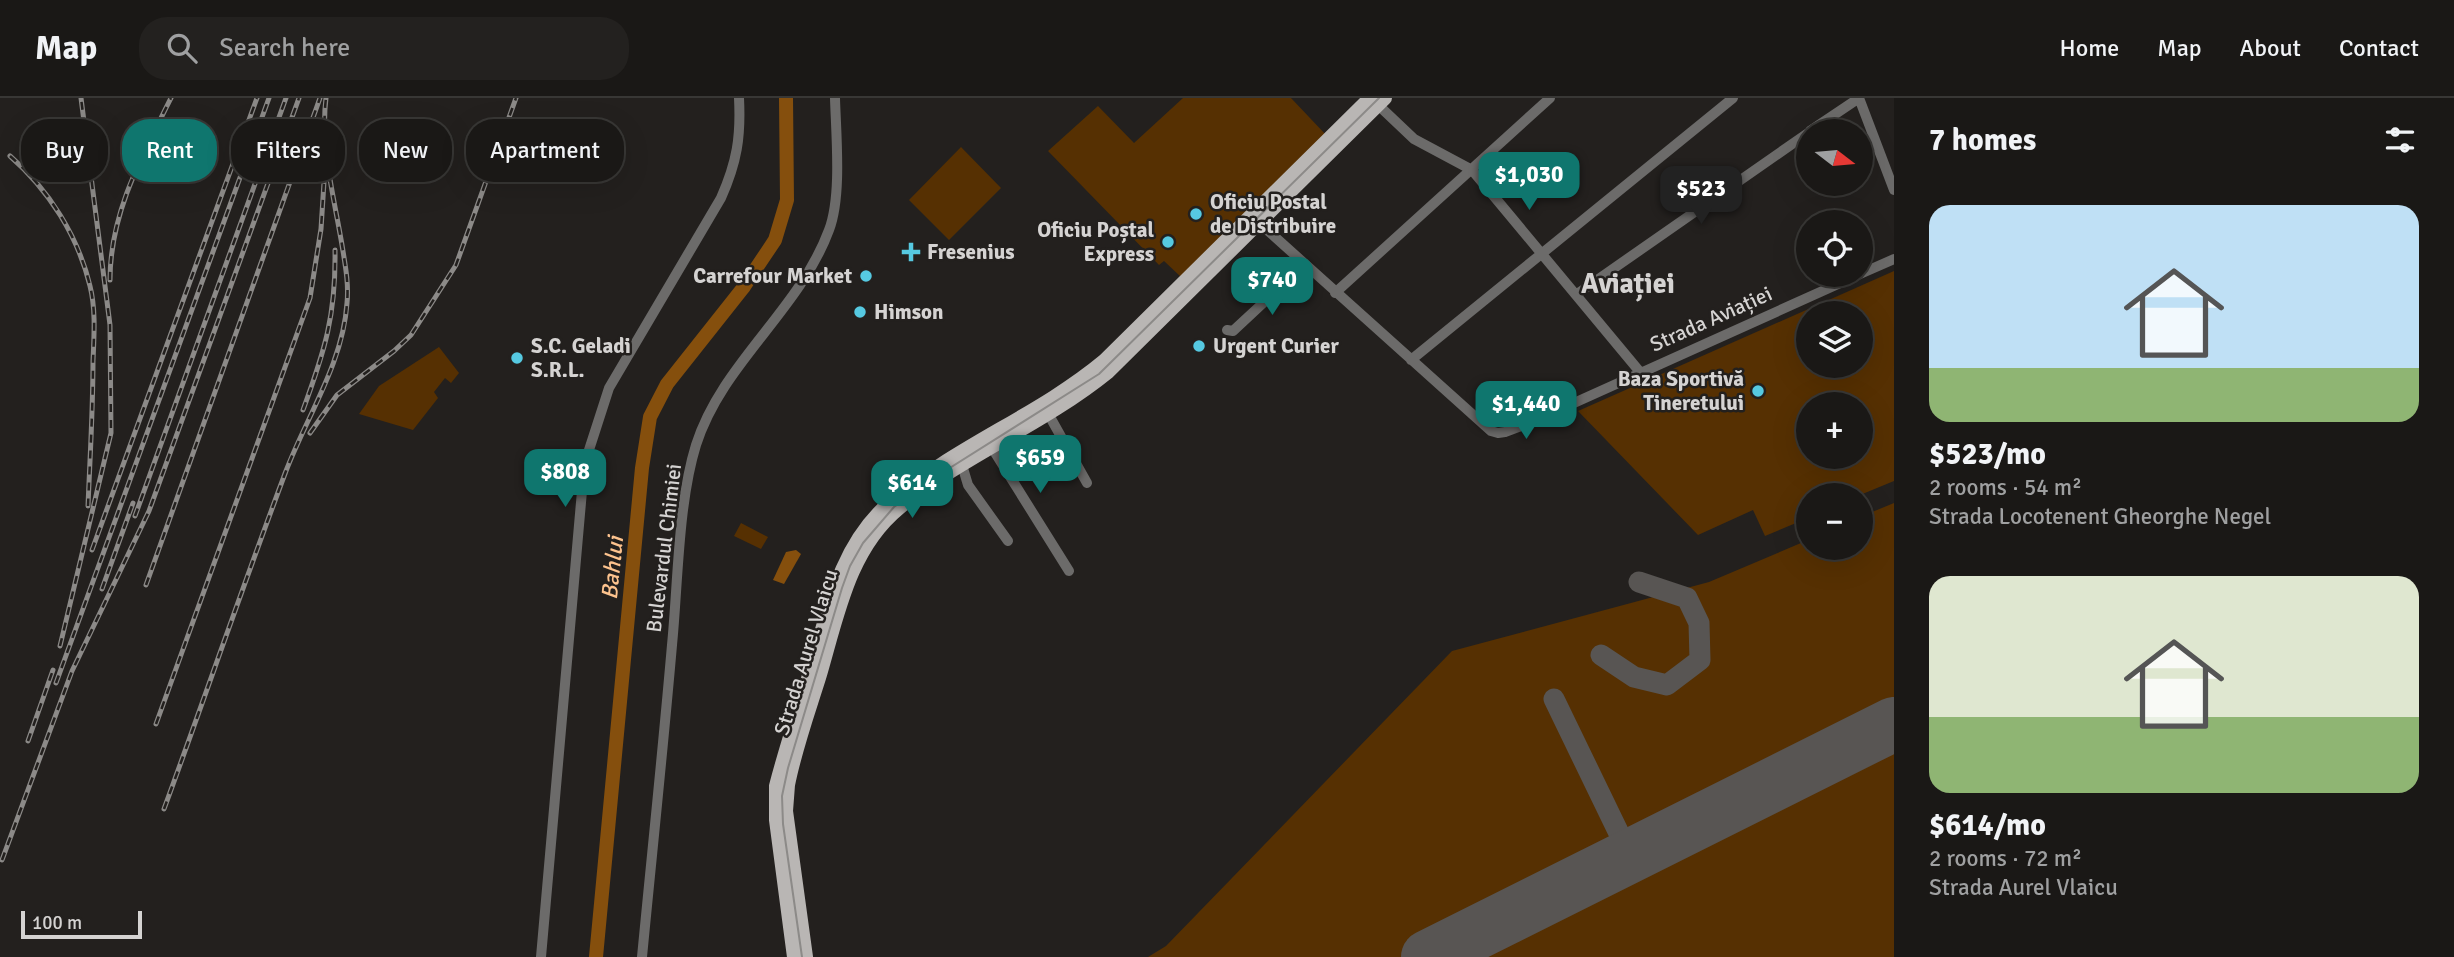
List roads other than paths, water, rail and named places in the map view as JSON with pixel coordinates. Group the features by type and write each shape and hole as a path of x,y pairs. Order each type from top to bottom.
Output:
{"main road":[{"name":"Strada Aurel Vlaicu","path":"806,957 786,811 788,785 845,592 859,556 889,517 988,442 1022,417 1108,372 1255,219 1376,100"},
{"name":"Strada Aurel Vlaicu","path":"794,957 776,820 776,786 838,578 855,543 887,504 934,470 988,442"}],"street":[{"path":"541,957 582,491 588,453 609,387 721,198 732,173 740,137 739,98"},
{"name":"Bulevardul Chimiei","path":"642,957 683,526 695,448 713,403 803,282 830,229 836,176 835,98"},
{"path":"1335,293 1550,98"},
{"path":"1411,360 1733,98"},
{"path":"1828,119 1859,98 1894,190"},
{"path":"1376,100 1414,139 1472,170 1640,372"},
{"path":"1577,294 1796,141"},
{"name":"Strada Aviației","path":"1255,219 1411,360 1492,431 1498,433 1534,421 1830,287"},
{"name":"Strada Aviației","path":"1873,268 1894,259"},
{"path":"1227,331 1233,331 1304,265"},
{"path":"1044,407 1087,483"},
{"path":"988,442 1069,571"},
{"path":"961,464 968,485 1008,541"}],"waterway":[{"name":"Bahlui","path":"596,957 642,468 650,417 667,384 743,288 775,240 787,200 786,98"}],"tram line":[{"path":"802,957 783,824 782,796 842,588 863,543 894,507 937,476 1099,374 1379,98"}],"railway":[{"path":"60,646 111,433 110,325 81,98"},
{"path":"110,280 111,255 122,208 139,163 171,98"},
{"path":"92,550 257,98"},
{"path":"56,683 269,98"},
{"path":"135,516 286,98"},
{"path":"2,860 72,671 149,511 299,98"},
{"path":"146,585 320,98"},
{"path":"164,809 286,471 339,347 347,303 347,281 326,153 326,98"},
{"path":"310,433 337,395 411,335 456,265 516,98"},
{"path":"10,156 37,184 60,215 78,249 90,286 94,333 88,506"},
{"path":"156,724 310,298 321,229 324,182"},
{"path":"303,410 328,332 334,294 335,250"},
{"path":"102,589 133,503"},
{"path":"28,741 53,670"}],"place":[{"name":"Oficiu Postal de Distribuire","path":"1196,214"},
{"name":"Oficiu Poștal Express","path":"1168,242"},
{"name":"Fresenius","path":"911,252"},
{"name":"Carrefour Market","path":"866,276"},
{"name":"Himson","path":"860,312"},
{"name":"Urgent Curier","path":"1199,346"},
{"name":"S.C. Geladi S.R.L.","path":"517,358"},
{"name":"Baza Sportivă Tineretului","path":"1758,391"}],"district":[{"name":"Aviației","path":"1628,283"}]}
